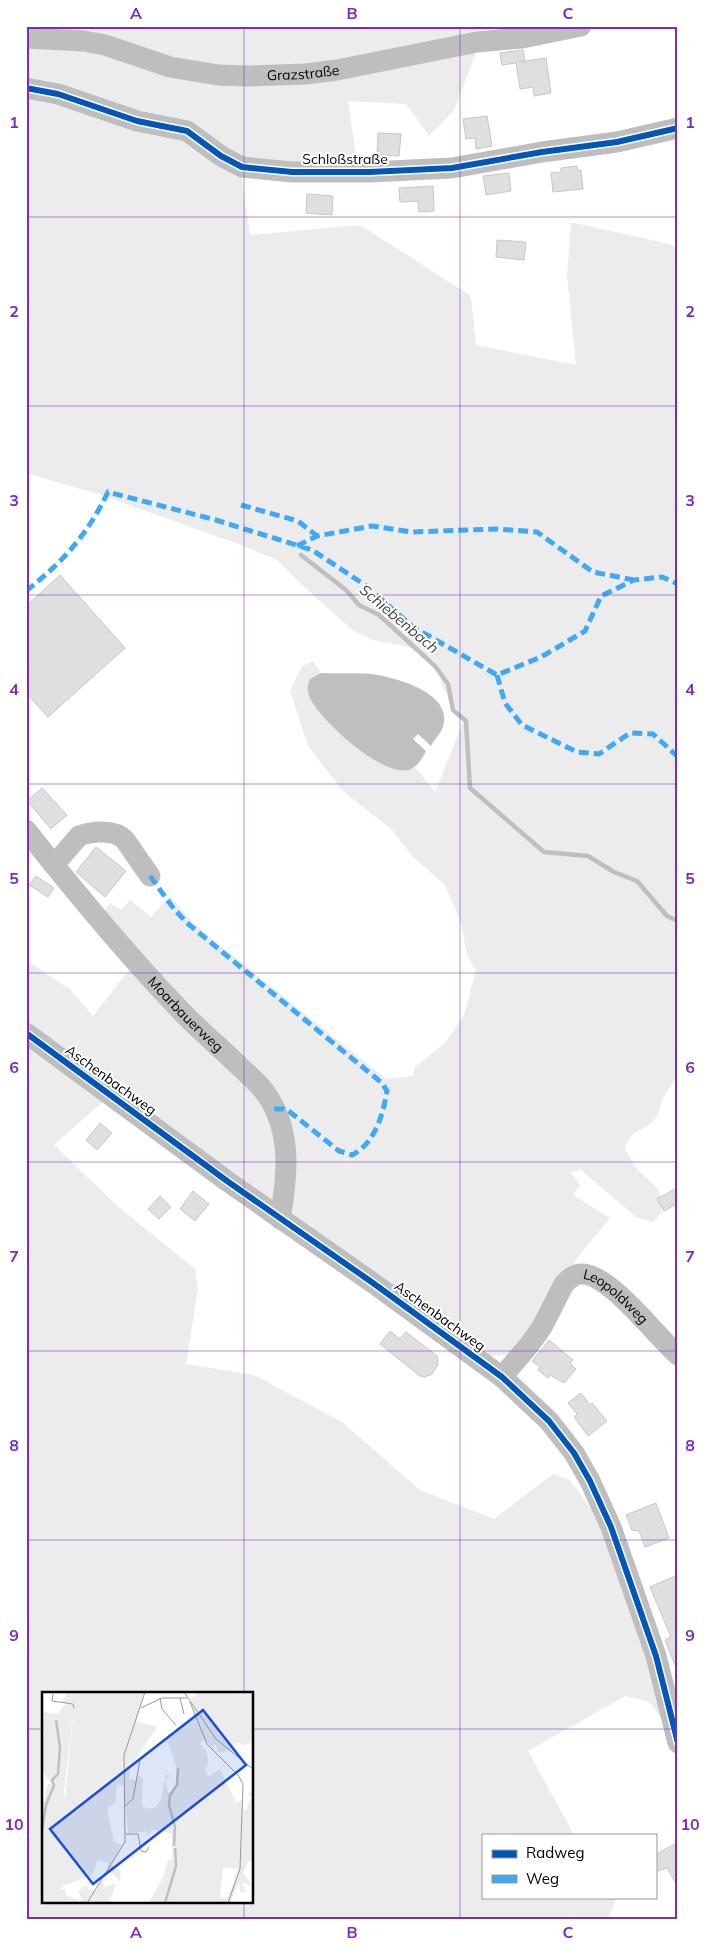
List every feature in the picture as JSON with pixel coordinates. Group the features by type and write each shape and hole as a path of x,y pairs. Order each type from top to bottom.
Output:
{"street":[{"name":"Grazstraße","path":"26,38 84,41 124,51 170,67 218,75 246,76 322,72 477,42 522,38 581,26"},
{"name":"Schloßstraße","path":"26,88 58,94 137,121 187,131 221,156 242,167 292,172 370,172 452,168 542,152 617,142 678,128"},
{"name":"Moarbauerweg","path":"26,830 97,919 135,962 198,1029 258,1083 270,1100 283,1131 286,1155 286,1183 280,1219"},
{"path":"54,865 79,836 112,832 126,840 150,876"},
{"name":"Aschenbachweg","path":"26,1033 280,1219 373,1283 502,1377 529,1400 556,1428 574,1453 590,1481 611,1527 644,1617 656,1656 678,1744"},
{"name":"Leopoldweg","path":"502,1377 542,1327 564,1284 569,1279 580,1274 596,1277 604,1282 678,1355"}],"shaded area":[{"path":"26,26 511,26 511,28 476,31 476,53 454,110 429,136 406,104 348,101 357,162 273,164 239,159 250,235 360,225 471,296 476,345 576,365 567,275 571,222 678,246 678,1077 665,1094 655,1119 630,1137 625,1149 636,1168 658,1189 661,1197 662,1212 653,1222 636,1217 581,1170 571,1172 580,1186 573,1195 610,1218 577,1258 539,1325 509,1355 486,1356 291,1216 286,1130 100,917 110,903 121,910 130,900 151,917 170,896 191,920 217,943 386,1079 413,1076 415,1067 446,1042 464,1015 476,970 467,955 461,923 445,885 413,857 392,830 343,791 308,746 290,691 302,666 313,661 321,673 310,680 382,764 394,769 403,770 415,767 435,792 464,720 443,688 435,661 412,648 373,640 351,629 277,560 241,545 101,495 26,473"},
{"path":"321,673 371,674 398,680 421,689 431,695 443,712 444,722 442,729 431,746 418,734 413,739 426,751 414,767 408,770 396,770 383,765 353,745 316,708 310,698 308,686 310,679"},
{"path":"26,960 70,989 93,1016 133,965 275,1118 279,1201 269,1203 115,1091 54,1145 121,1209 195,1269 198,1290 186,1364 254,1375 342,1422 420,1490 494,1519 553,1474 570,1480 605,1528 678,1740 649,1702 625,1696 528,1751 573,1834 482,1834 482,1898 617,1898 608,1920 26,1920"}],"building":[{"path":"523,50 525,61 519,62 546,58 551,93 534,96 533,87 520,89 516,63 502,65 500,53"},
{"path":"487,116 492,146 476,149 475,138 466,139 463,119"},
{"path":"378,133 401,134 399,156 377,155"},
{"path":"577,166 578,171 581,170 583,189 553,192 551,173 561,172 561,168"},
{"path":"509,173 511,191 486,195 483,176"},
{"path":"433,186 434,211 419,212 418,201 400,202 399,188"},
{"path":"307,194 333,196 332,215 306,213"},
{"path":"497,240 526,242 524,260 496,257"},
{"path":"60,575 125,648 48,717 26,693 26,606"},
{"path":"42,788 67,815 51,829 27,801"},
{"path":"96,847 126,871 105,897 76,872"},
{"path":"36,876 54,888 48,897 29,885"},
{"path":"100,1123 112,1133 97,1150 86,1140"},
{"path":"678,1187 678,1203 664,1211 657,1199"},
{"path":"193,1191 209,1204 195,1221 180,1209"},
{"path":"160,1196 171,1207 159,1219 148,1209"},
{"path":"390,1331 400,1339 406,1332 437,1356 438,1365 432,1374 425,1377 420,1376 380,1344"},
{"path":"549,1340 573,1360 570,1363 576,1369 564,1383 550,1375 548,1378 538,1370 540,1367 532,1361"},
{"path":"581,1393 590,1405 592,1403 607,1421 588,1436 574,1417 577,1414 568,1403"},
{"path":"656,1503 669,1538 645,1547 639,1531 632,1530 626,1515"},
{"path":"675,1576 678,1582 677,1670 665,1640 671,1637 650,1587"},
{"path":"678,1842 678,1887 667,1868 656,1872 656,1854"}],"waterway":[{"name":"Schiebenbach","path":"301,555 346,590 359,605 379,615 435,666 448,684 453,710 466,721 470,788 544,852 588,856 614,872 637,881 667,916 678,921"}],"marked path":[{"path":"26,591 52,569 83,534 108,492 216,520 312,550 365,585 413,627 497,675 541,657 585,631 601,596 634,580 662,577 678,584"},
{"path":"241,505 298,521 317,536"},
{"path":"297,546 317,536 372,526 411,532 497,529 537,532 593,572 634,580"},
{"path":"497,675 505,703 522,725 577,752 599,754 630,733 653,734 678,757"},
{"path":"150,876 174,909 187,923 382,1083 387,1091 377,1128 367,1143 352,1155 339,1151 290,1112 284,1109 274,1109"}],"cycle path":[{"path":"26,88 58,94 137,121 187,131 221,156 242,167 292,172 370,172 452,168 542,152 617,142 678,128"},
{"path":"26,1033 227,1181 373,1283 502,1377 549,1421 574,1453 590,1481 611,1527 656,1656 678,1743"}]}
